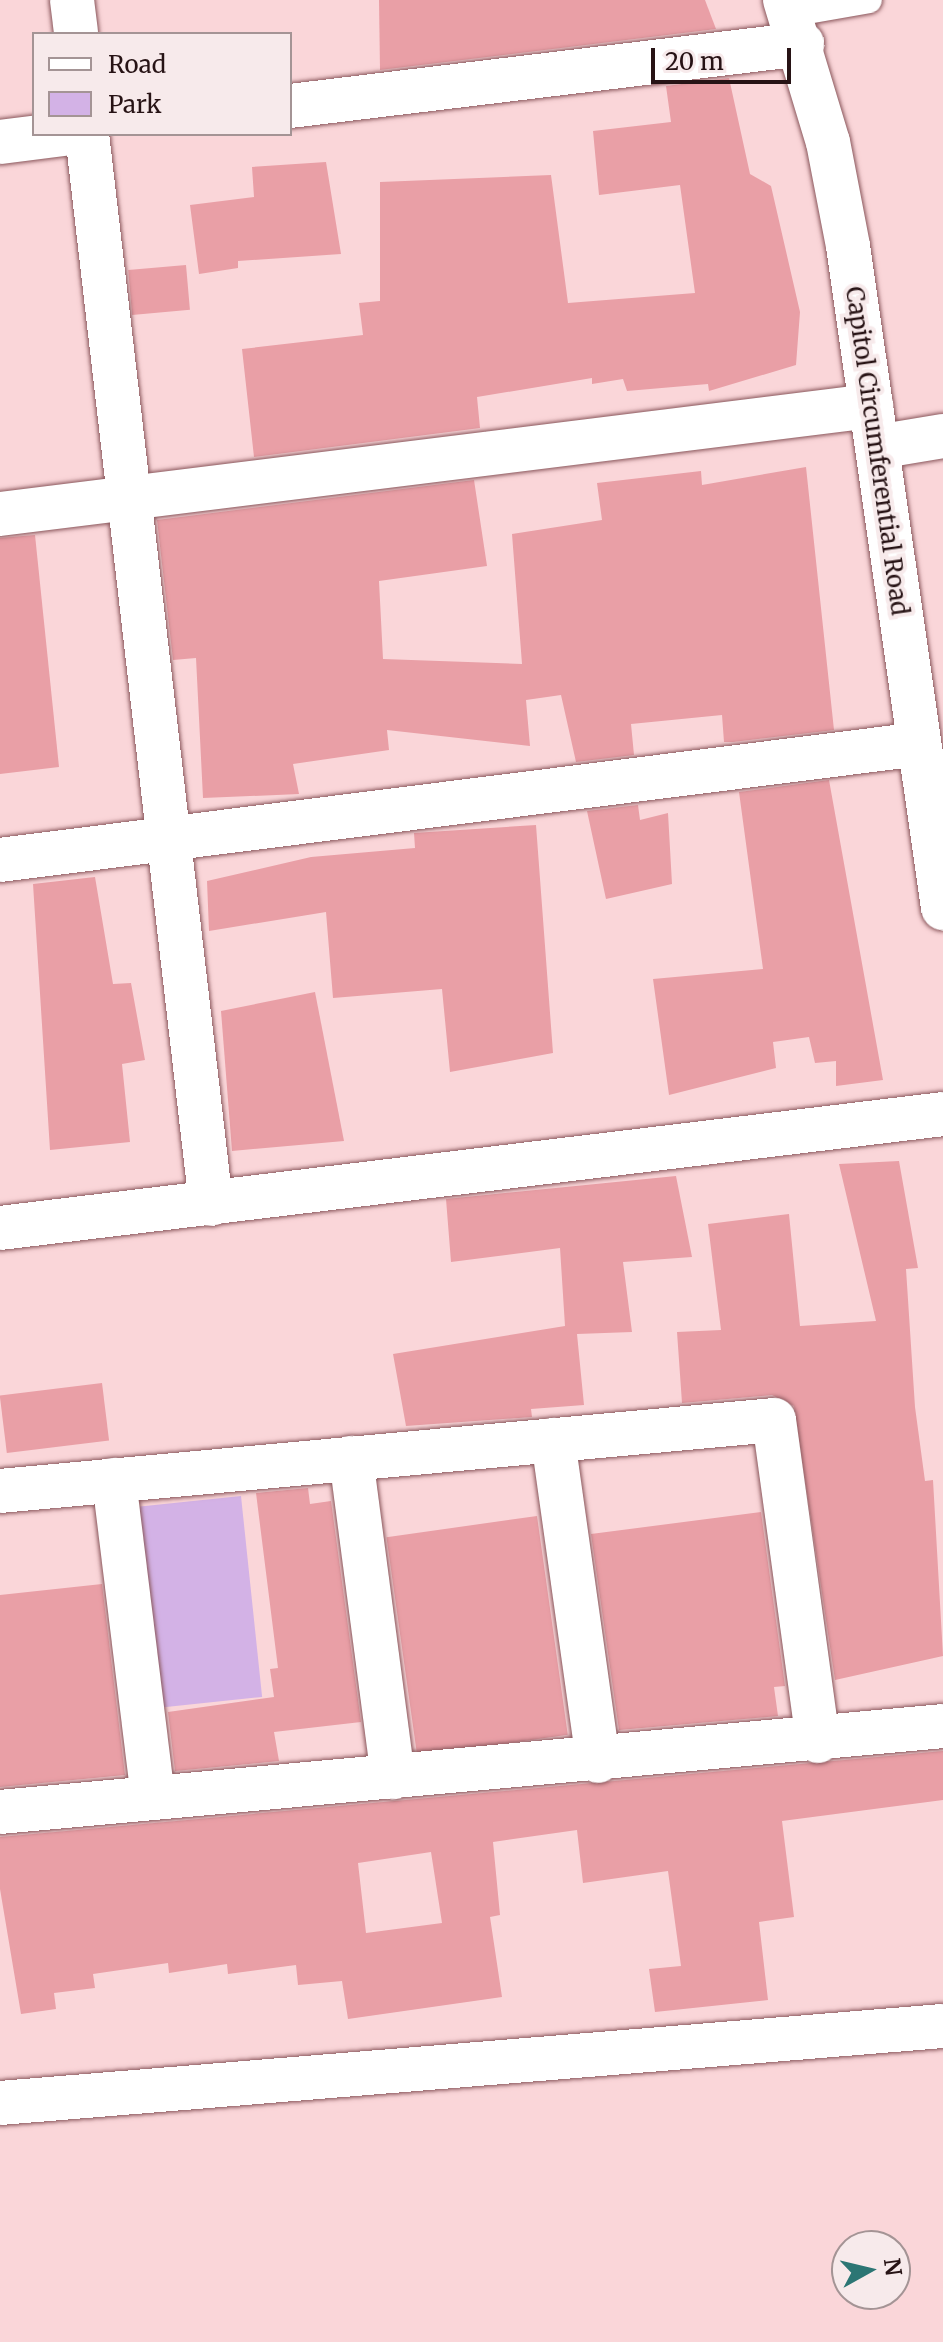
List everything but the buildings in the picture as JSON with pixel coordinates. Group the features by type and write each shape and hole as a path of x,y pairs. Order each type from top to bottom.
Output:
{"street":[{"path":"72,0 76,32"},
{"path":"292,106 792,19"},
{"name":"Capitol Circumferential Road","path":"792,19 845,231 943,908"},
{"path":"0,142 47,136"},
{"path":"87,136 211,1204"},
{"path":"0,514 130,497 874,426 943,436"},
{"path":"0,860 919,744"},
{"path":"0,1228 943,1114"},
{"path":"0,1491 774,1420 818,1741"},
{"path":"553,1440 598,1761"},
{"path":"351,1458 393,1777"},
{"path":"114,1480 153,1797"},
{"path":"0,1812 818,1741 943,1726"},
{"path":"0,2103 943,2026"}],"lane":[{"path":"792,19 869,0"}],"green space":[{"path":"241,1496 262,1697 157,1708 136,1507"}]}
